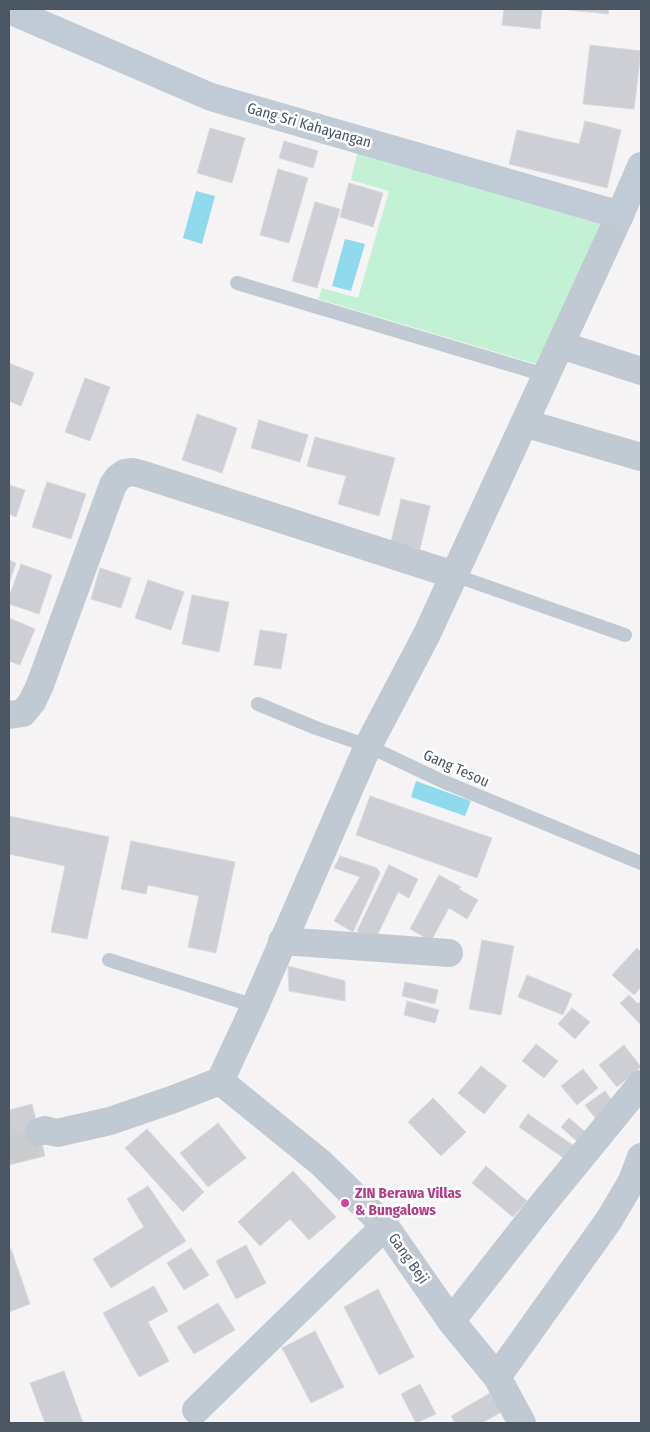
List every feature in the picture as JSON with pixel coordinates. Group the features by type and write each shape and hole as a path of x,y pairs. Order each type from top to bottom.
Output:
{"street":[{"name":"Gang Sri Kahayangan","path":"9,10 210,98 620,215"},
{"path":"46,1136 110,1120 174,1099 220,1081 255,1006 368,746 427,634 561,345 641,166"},
{"path":"561,345 641,370"},
{"path":"524,423 641,457"},
{"path":"9,716 23,713 32,702 40,685 113,485 125,473 141,474 454,575"},
{"path":"282,941 449,953"},
{"name":"Gang Beji","path":"220,1081 321,1163 385,1226 451,1321 497,1378 522,1423"},
{"path":"451,1321 542,1205 641,1084"},
{"path":"497,1378 609,1220 632,1181 641,1157"},
{"path":"196,1410 385,1226"}],"lane":[{"path":"238,283 546,375"},
{"path":"454,575 625,635"},
{"name":"Gang Tesou","path":"258,704 316,728 368,746 442,781 641,862"},
{"path":"109,960 255,1006"}],"green space":[{"path":"359,147 601,217 608,228 543,366 318,299 322,288 358,298 389,191 351,180"}],"water":[{"path":"196,191 215,196 202,244 183,238"},
{"path":"345,239 365,244 351,291 332,286"},
{"path":"416,781 471,801 465,816 411,797"}],"building":[{"path":"504,9 542,9 540,29 502,25"},
{"path":"560,9 609,9 608,14"},
{"path":"590,45 641,51 634,109 583,104"},
{"path":"585,121 621,130 607,188 509,164 517,130 579,144"},
{"path":"210,128 245,138 232,183 197,173"},
{"path":"284,141 318,151 313,168 279,158"},
{"path":"278,169 308,178 289,243 260,235"},
{"path":"349,183 383,193 373,227 340,217"},
{"path":"315,202 340,209 317,288 292,281"},
{"path":"9,363 34,373 21,406 9,401"},
{"path":"85,378 110,387 90,441 65,432"},
{"path":"197,414 237,428 222,473 182,460"},
{"path":"259,420 308,435 300,462 251,448"},
{"path":"315,437 395,458 379,516 338,504 346,476 307,466"},
{"path":"47,482 86,494 71,539 32,527"},
{"path":"9,485 25,490 16,517 9,514"},
{"path":"401,499 430,506 420,549 391,542"},
{"path":"9,560 16,563 9,584"},
{"path":"21,564 52,575 39,614 9,604 9,597"},
{"path":"100,568 131,578 121,608 91,599"},
{"path":"148,580 184,592 171,630 135,618"},
{"path":"192,595 229,602 219,652 182,644"},
{"path":"9,618 35,629 20,665 9,661"},
{"path":"260,630 287,634 281,669 254,665"},
{"path":"370,796 492,838 477,878 356,835"},
{"path":"9,816 109,837 87,939 51,932 65,866 9,854"},
{"path":"131,841 235,862 216,953 188,947 199,896 148,885 146,894 121,889"},
{"path":"340,856 377,868 380,873 353,932 334,921 360,877 334,868"},
{"path":"389,865 418,879 409,898 398,892 375,940 357,931"},
{"path":"439,875 461,887 459,889 478,900 467,919 449,908 431,941 410,929"},
{"path":"482,940 514,946 501,1015 469,1009"},
{"path":"637,948 641,952 641,987 634,995 612,975"},
{"path":"288,966 345,981 345,1001 289,991"},
{"path":"527,975 572,994 563,1015 518,997"},
{"path":"405,982 438,990 435,1004 402,996"},
{"path":"629,995 638,1004 641,1001 641,1025 620,1003"},
{"path":"407,1001 439,1010 435,1023 404,1015"},
{"path":"572,1008 590,1022 575,1039 558,1024"},
{"path":"536,1044 558,1061 544,1078 522,1061"},
{"path":"624,1045 641,1067 617,1087 599,1065"},
{"path":"481,1066 507,1086 484,1114 458,1093"},
{"path":"583,1069 598,1088 577,1105 561,1086"},
{"path":"605,1091 615,1105 596,1119 585,1105"},
{"path":"433,1098 466,1132 441,1156 408,1122"},
{"path":"32,1104 45,1156 9,1165 9,1110"},
{"path":"528,1114 574,1146 565,1159 519,1127"},
{"path":"569,1118 590,1136 581,1145 561,1127"},
{"path":"218,1123 246,1158 208,1187 180,1153"},
{"path":"147,1129 204,1192 183,1212 125,1148"},
{"path":"486,1166 527,1201 513,1217 472,1183"},
{"path":"293,1171 336,1217 309,1240 290,1219 260,1246 238,1222"},
{"path":"148,1186 186,1241 111,1288 93,1259 144,1227 127,1199"},
{"path":"246,1245 266,1283 236,1299 216,1261"},
{"path":"191,1248 209,1275 184,1290 167,1263"},
{"path":"11,1249 30,1304 9,1312 9,1250"},
{"path":"154,1286 168,1311 148,1322 169,1361 139,1377 103,1313"},
{"path":"378,1289 414,1357 379,1375 344,1307"},
{"path":"218,1303 235,1330 194,1354 177,1327"},
{"path":"315,1331 344,1387 311,1403 282,1348"},
{"path":"64,1371 83,1423 45,1423 30,1383"},
{"path":"420,1384 436,1414 416,1423 401,1394"},
{"path":"490,1393 501,1412 482,1423 455,1423 451,1416"}],"tunnel":[{"path":"9,1150 41,1142"}],"place":[{"name":"ZIN Berawa Villas & Bungalows","path":"345,1203"}]}
